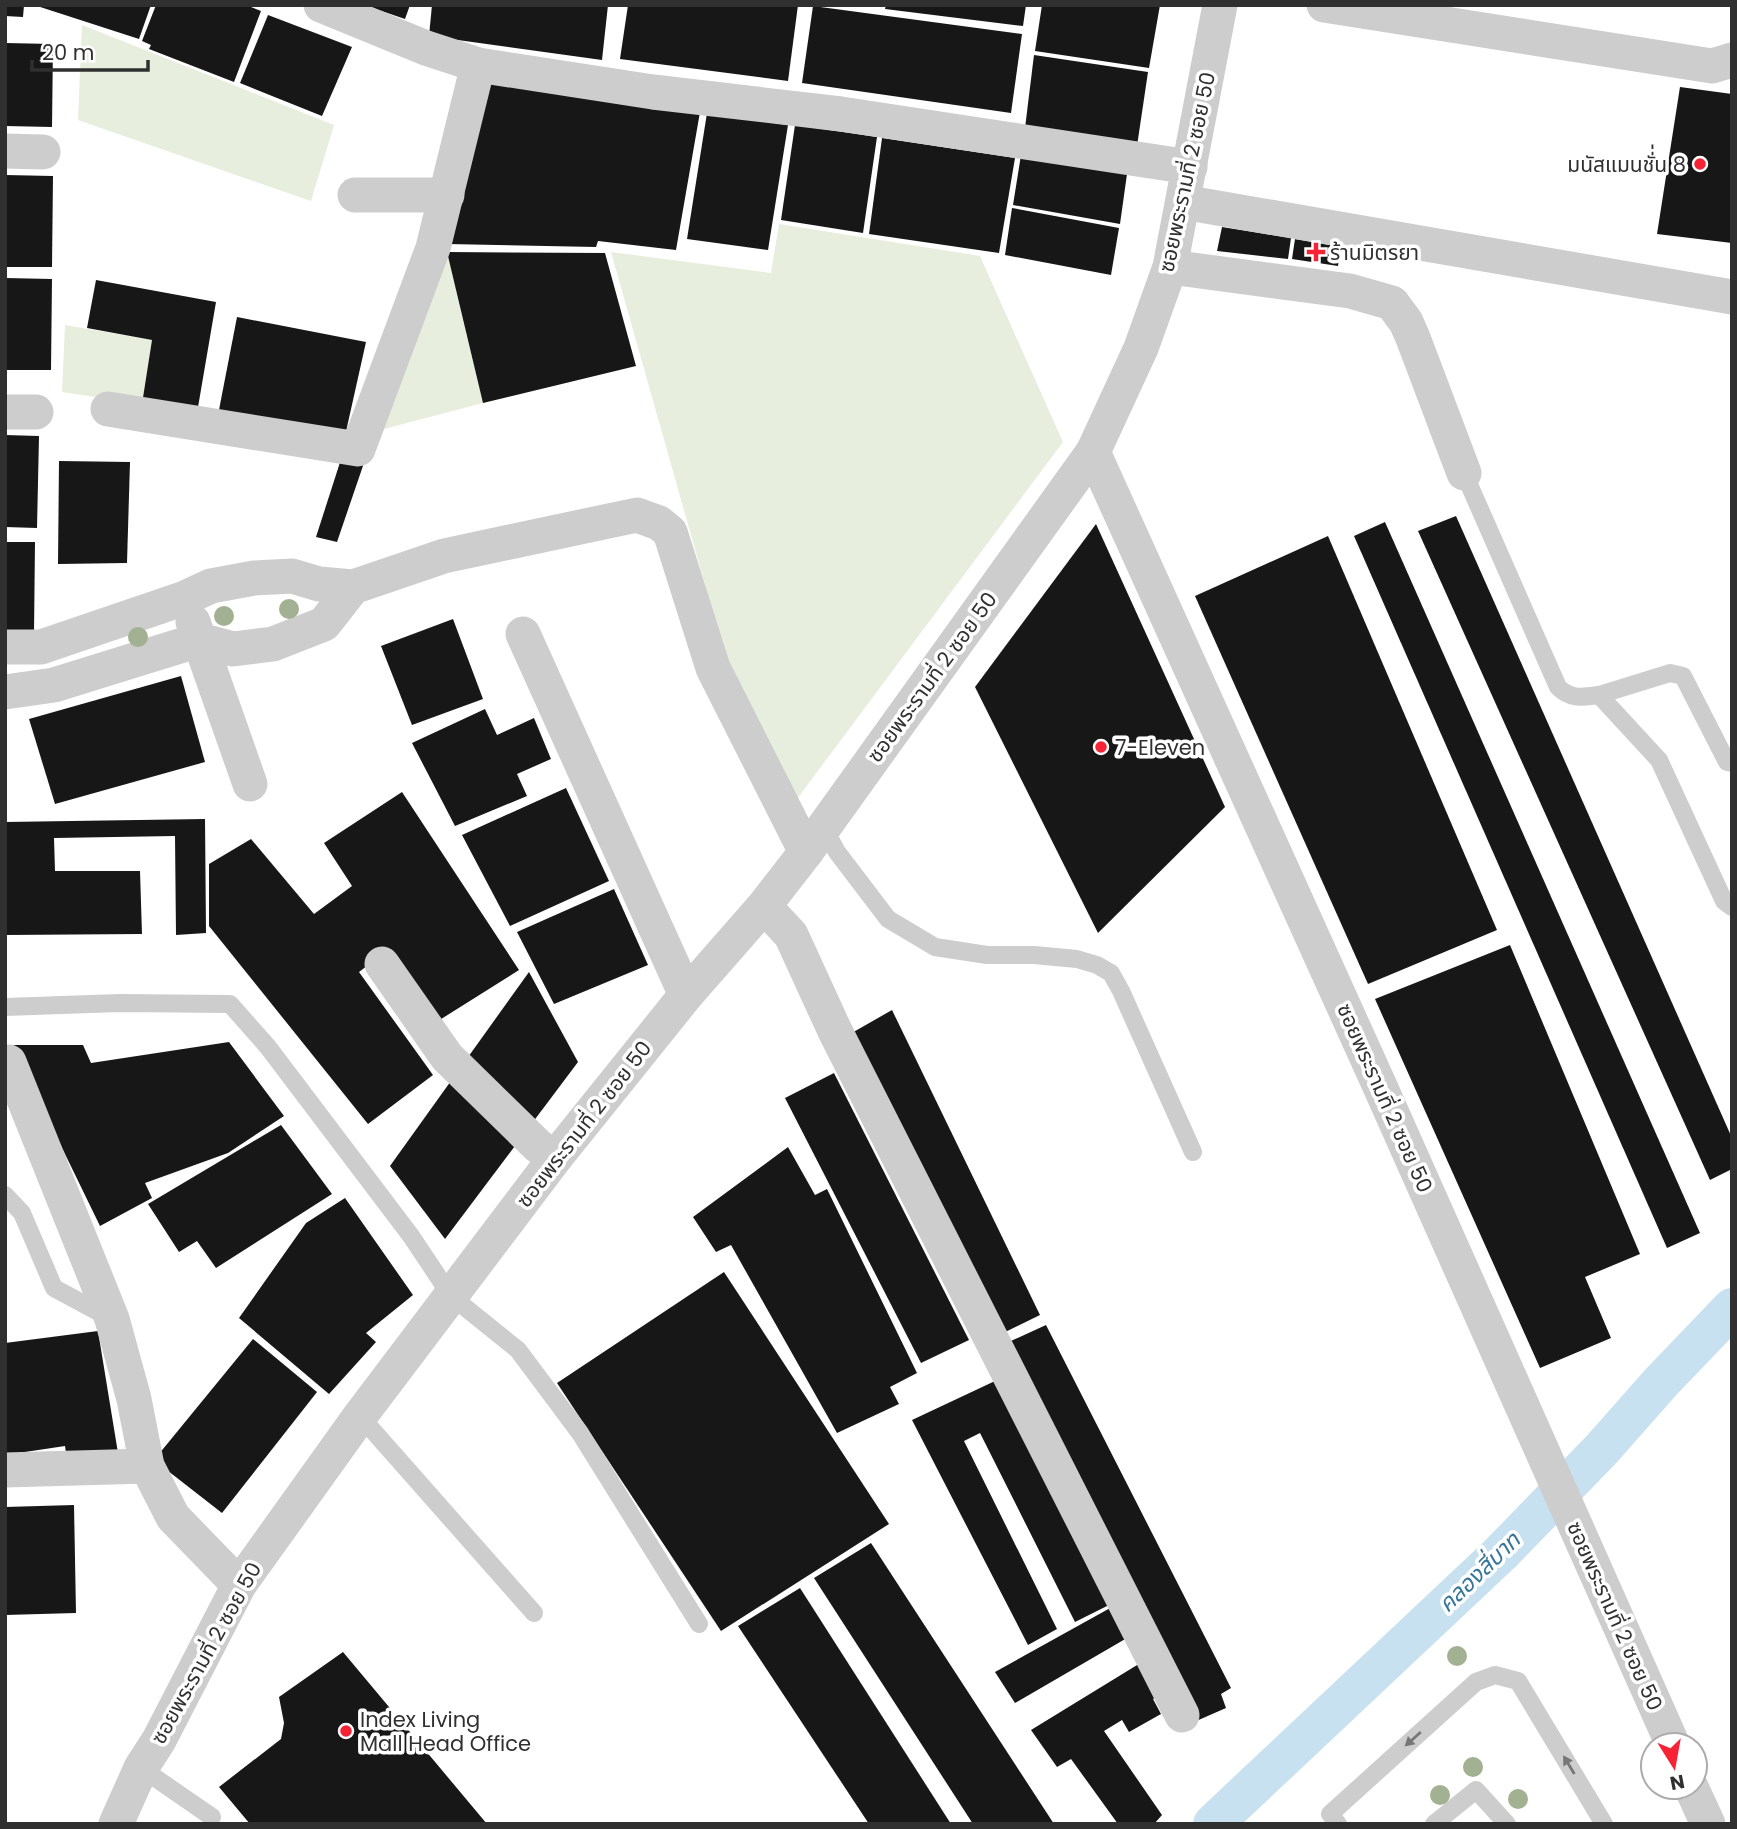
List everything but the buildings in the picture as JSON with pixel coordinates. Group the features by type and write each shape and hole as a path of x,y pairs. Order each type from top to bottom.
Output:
{"street":[{"path":"321,5 426,48 478,65 653,92 841,114 1190,167"},
{"name":"ซอยพระรามที่ 2 ซอย 50","path":"116,1824 141,1768 159,1740 239,1585 360,1416 555,1158 687,995 764,906 815,840 1093,452 1141,348 1170,267 1220,5"},
{"path":"1324,5 1712,66 1732,60"},
{"path":"108,409 358,449 433,248 478,65"},
{"path":"5,151 43,152"},
{"path":"355,195 447,195"},
{"path":"1183,202 1732,297"},
{"path":"1170,267 1350,291 1392,303 1406,322 1413,338 1464,473"},
{"name":"ซอยพระรามที่ 2 ซอย 50","path":"1093,452 1522,1403 1592,1567 1667,1731"},
{"path":"5,648 41,648 185,598 211,586 254,578 292,576 319,584 353,587 444,556 637,515 659,523 670,532 713,668 815,840"},
{"path":"5,692 54,685 199,640 233,649 273,644 324,624 353,587"},
{"path":"185,598 250,784"},
{"path":"523,634 687,995"},
{"path":"764,906 791,935 835,1031 1182,1715"},
{"path":"382,964 447,1057 538,1146 555,1158"},
{"path":"9,1062 112,1319 134,1399 147,1466 173,1517 239,1585"},
{"path":"5,1470 147,1466"},
{"path":"1698,1801 1708,1824"}],"lane":[{"path":"1464,473 1558,687 1565,694 1574,697 1600,695 1670,673 1683,676 1730,766"},
{"path":"1600,695 1659,760 1724,901 1732,907"},
{"path":"815,840 837,852 888,919 935,947 986,955 1034,955 1077,959 1111,973 1193,1152"},
{"path":"5,1007 119,1003 230,1004 268,1047 403,1225 451,1296 518,1350 580,1433 699,1624"},
{"path":"5,1195 22,1213 54,1288 112,1319"},
{"path":"360,1416 534,1613"},
{"path":"1338,1824 1330,1814 1476,1682 1495,1675 1518,1681 1604,1824"},
{"path":"141,1768 212,1817"},
{"path":"1434,1824 1476,1790 1507,1824"}],"green space":[{"path":"82,25 334,125 311,201 78,120"},
{"path":"779,224 980,256 1063,442 794,803 728,666 611,252 771,273"},
{"path":"447,252 483,403 380,430"},
{"path":"65,325 152,340 142,404 62,392"}],"waterway":[{"name":"คลองสี่บาท","path":"1213,1824 1501,1553 1732,1308"}],"place":[{"name":"มนัสแมนชั่่น 8","path":"1700,164"},
{"name":"ร้านมิตรยา","path":"1316,252"},
{"name":"7-Eleven","path":"1101,747"},
{"name":"Index Living Mall Head Office","path":"346,1731"}]}
